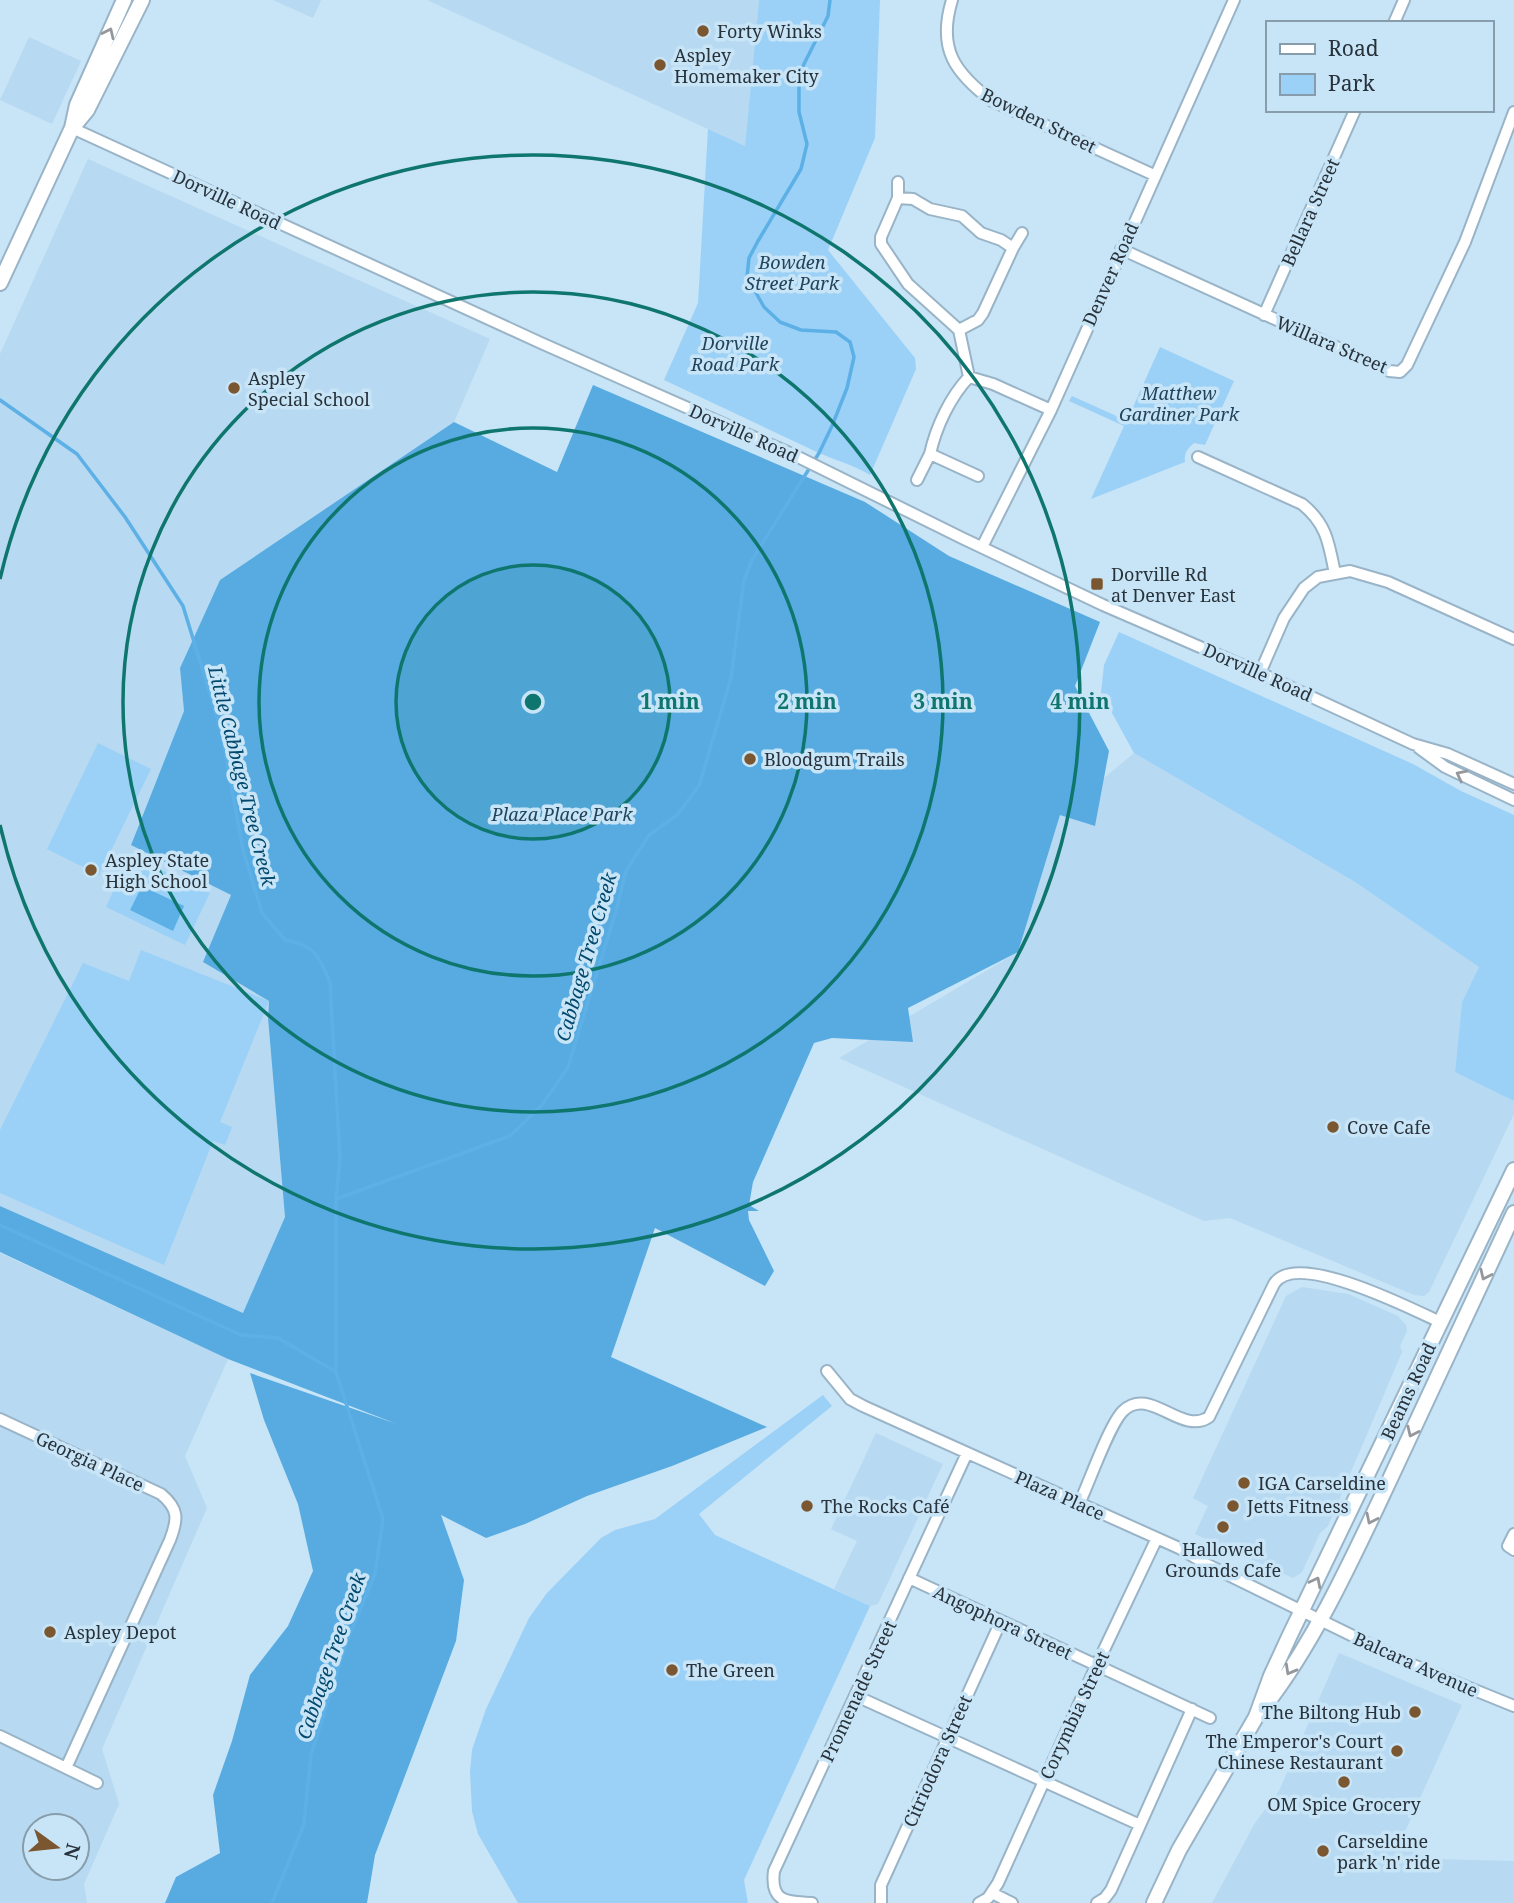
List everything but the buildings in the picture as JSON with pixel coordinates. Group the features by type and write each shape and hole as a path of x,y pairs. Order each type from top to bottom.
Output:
{"main road":[{"path":"0,283 72,128 77,105 124,0"},
{"path":"72,128 87,110 142,0"},
{"name":"Beams Road","path":"1256,1717 1271,1676 1514,1170"},
{"name":"Beams Road","path":"1154,1903 1180,1850 1256,1717 1282,1684 1319,1620 1370,1522 1514,1213"}],"street":[{"name":"Bowden Street","path":"952,0 946,29 950,54 959,72 969,83 992,101 1154,175"},
{"name":"Denver Road","path":"982,547 1051,410 1234,0"},
{"path":"1395,21 1404,0"},
{"name":"Bellara Street","path":"1264,315 1354,112"},
{"name":"Willara Street","path":"1121,249 1389,371 1399,372 1408,365 1465,242 1514,112"},
{"name":"Dorville Road","path":"72,128 516,332 838,475 1103,605 1261,673 1413,744 1440,751 1514,784"},
{"path":"898,182 898,198 881,236 881,244 908,284 959,330 969,377"},
{"path":"898,198 913,199 930,209 962,216 981,233 1001,240 1013,248"},
{"path":"959,330 978,320 983,313 1013,248 1023,233"},
{"path":"969,377 993,384 1051,410"},
{"path":"917,480 959,388 969,377"},
{"path":"930,454 978,476"},
{"path":"1198,457 1302,504 1316,515 1324,529 1335,574"},
{"path":"1261,673 1284,618 1304,588 1318,577 1335,574 1350,572 1388,582 1514,639"},
{"name":"Dorville Road","path":"1413,744 1445,767 1514,800"},
{"path":"1079,1504 1116,1420 1128,1407 1147,1404 1193,1422 1209,1417 1274,1284 1282,1275 1296,1273 1359,1285 1440,1322"},
{"name":"Plaza Place","path":"827,1371 850,1399 863,1406 1157,1538 1302,1611"},
{"name":"Georgia Place","path":"0,1419 161,1494 174,1508 176,1525 170,1540 66,1768"},
{"name":"Promenade Street","path":"812,1903 784,1900 776,1894 772,1883 774,1871 967,1453"},
{"path":"1514,1534 1508,1546 1514,1550"},
{"name":"Corymbia Street","path":"992,1893 1157,1538"},
{"name":"Angophora Street","path":"909,1578 1210,1718"},
{"path":"1302,1611 1319,1620"},
{"name":"Balcara Avenue","path":"1319,1620 1441,1677 1514,1706"},
{"name":"Citriodora Street","path":"881,1903 881,1885 1001,1621"},
{"path":"856,1696 1140,1825"},
{"path":"1097,1903 1105,1898 1111,1889 1192,1709"},
{"path":"0,1736 97,1783"},
{"path":"979,1903 992,1893 1012,1903"}],"shaded area":[{"path":"273,0 321,0 313,18"},
{"name":"Aspley Homemaker City","path":"427,0 759,0 745,146 708,129"},
{"path":"29,37 81,61 52,124 0,100"},
{"path":"88,159 490,339 454,422 220,580 180,668 184,711 131,844 231,895 204,962 269,1001 268,1018 285,1217 243,1314 0,1206 0,354"},
{"path":"1134,753 1355,882 1479,967 1462,1002 1455,1071 1514,1101 1514,1114 1429,1292 1424,1296 1414,1295 1230,1218 1204,1221 839,1058 1018,952 1060,815"},
{"path":"142,886 184,906 173,931 130,910"},
{"path":"0,1253 228,1359 185,1456 207,1508 102,1749 119,1804 91,1868 91,1812 21,1812 21,1882 85,1882 87,1903 0,1903"},
{"path":"1302,1287 1348,1294 1398,1316 1406,1325 1407,1331 1400,1346 1402,1352 1328,1526 1320,1533 1302,1572 1293,1578 1195,1534 1208,1506 1193,1498 1286,1296"},
{"path":"876,1433 943,1464 878,1604 870,1606 834,1589 857,1541 831,1529"},
{"path":"1339,1653 1462,1705 1399,1845 1430,1859 1514,1861 1514,1903 1212,1903 1255,1823 1279,1791"}],"green space":[{"path":"759,0 880,0 875,138 828,250 915,358 916,369 870,475 664,380 698,303 708,129 745,146"},
{"name":"Matthew Gardiner Park","path":"1160,347 1234,381 1205,445 1194,443 1186,451 1185,462 1091,499 1124,426 1069,401 1072,396 1123,419 1129,416"},
{"name":"Plaza Place Park","path":"593,385 865,502 949,556 1100,622 1075,686 1109,751 1095,826 1060,815 1018,952 908,1008 913,1042 832,1038 814,1043 753,1182 749,1205 759,1211 748,1211 749,1220 774,1271 765,1286 655,1228 611,1357 767,1427 486,1538 441,1515 464,1580 456,1641 375,1855 367,1903 165,1903 176,1877 220,1853 213,1795 232,1741 250,1675 288,1626 313,1571 298,1504 264,1420 250,1373 397,1424 228,1359 0,1252 0,1206 243,1313 285,1217 268,1018 269,1001 203,962 231,895 131,845 184,711 180,668 220,580 454,422 557,472"},
{"path":"1119,632 1413,764 1461,791 1514,815 1514,1101 1455,1072 1462,1002 1479,967 1355,882 1134,753 1101,693 1104,665"},
{"path":"98,743 151,769 99,875 47,849"},
{"path":"130,855 210,893 185,945 106,907"},
{"path":"141,950 269,1001 220,1122 232,1127 225,1145 213,1141 164,1265 0,1193 0,1130 83,963 129,981"},
{"name":"The Green","path":"823,1395 832,1406 699,1514 715,1535 870,1606 744,1880 748,1903 518,1903 478,1834 472,1811 470,1772 472,1750 486,1709 529,1618 547,1593 601,1538 615,1530 655,1519"}],"waterway":[{"name":"Cabbage Tree Creek","path":"336,1199 510,1136 542,1105 568,1067 626,871 649,835 677,815 699,786 731,678 744,580 752,560 819,453 847,388 854,357 850,342 836,332 801,330 780,322 764,307 747,277 749,258 801,169 807,144 799,112 799,74 828,16 830,0"},
{"name":"Little Cabbage Tree Creek","path":"0,400 77,454 125,517 183,606 221,730 243,850 262,913 285,940 303,945 315,953 330,982 340,1160 336,1199 336,1372 383,1519 375,1574 346,1644 311,1755 304,1824 272,1903"},
{"path":"0,1225 241,1335 278,1338 336,1372"}],"place":[{"name":"Forty Winks","path":"703,31"},
{"name":"Aspley Homemaker City","path":"660,65"},
{"name":"Aspley Special School","path":"234,388"},
{"name":"Dorville Rd at Denver East","path":"1097,584"},
{"name":"Bloodgum Trails","path":"750,759"},
{"name":"Aspley State High School","path":"91,870"},
{"name":"Cove Cafe","path":"1333,1127"},
{"name":"IGA Carseldine","path":"1244,1483"},
{"name":"The Rocks Café","path":"807,1506"},
{"name":"Jetts Fitness","path":"1233,1506"},
{"name":"Hallowed Grounds Cafe","path":"1223,1527"},
{"name":"Aspley Depot","path":"50,1632"},
{"name":"The Green","path":"672,1670"},
{"name":"The Biltong Hub","path":"1415,1712"},
{"name":"The Emperor's Court Chinese Restaurant","path":"1397,1751"},
{"name":"OM Spice Grocery","path":"1344,1782"},
{"name":"Carseldine park 'n' ride","path":"1323,1851"}],"park label":[{"name":"Bowden Street Park","path":"792,272"},
{"name":"Dorville Road Park","path":"735,353"}]}
